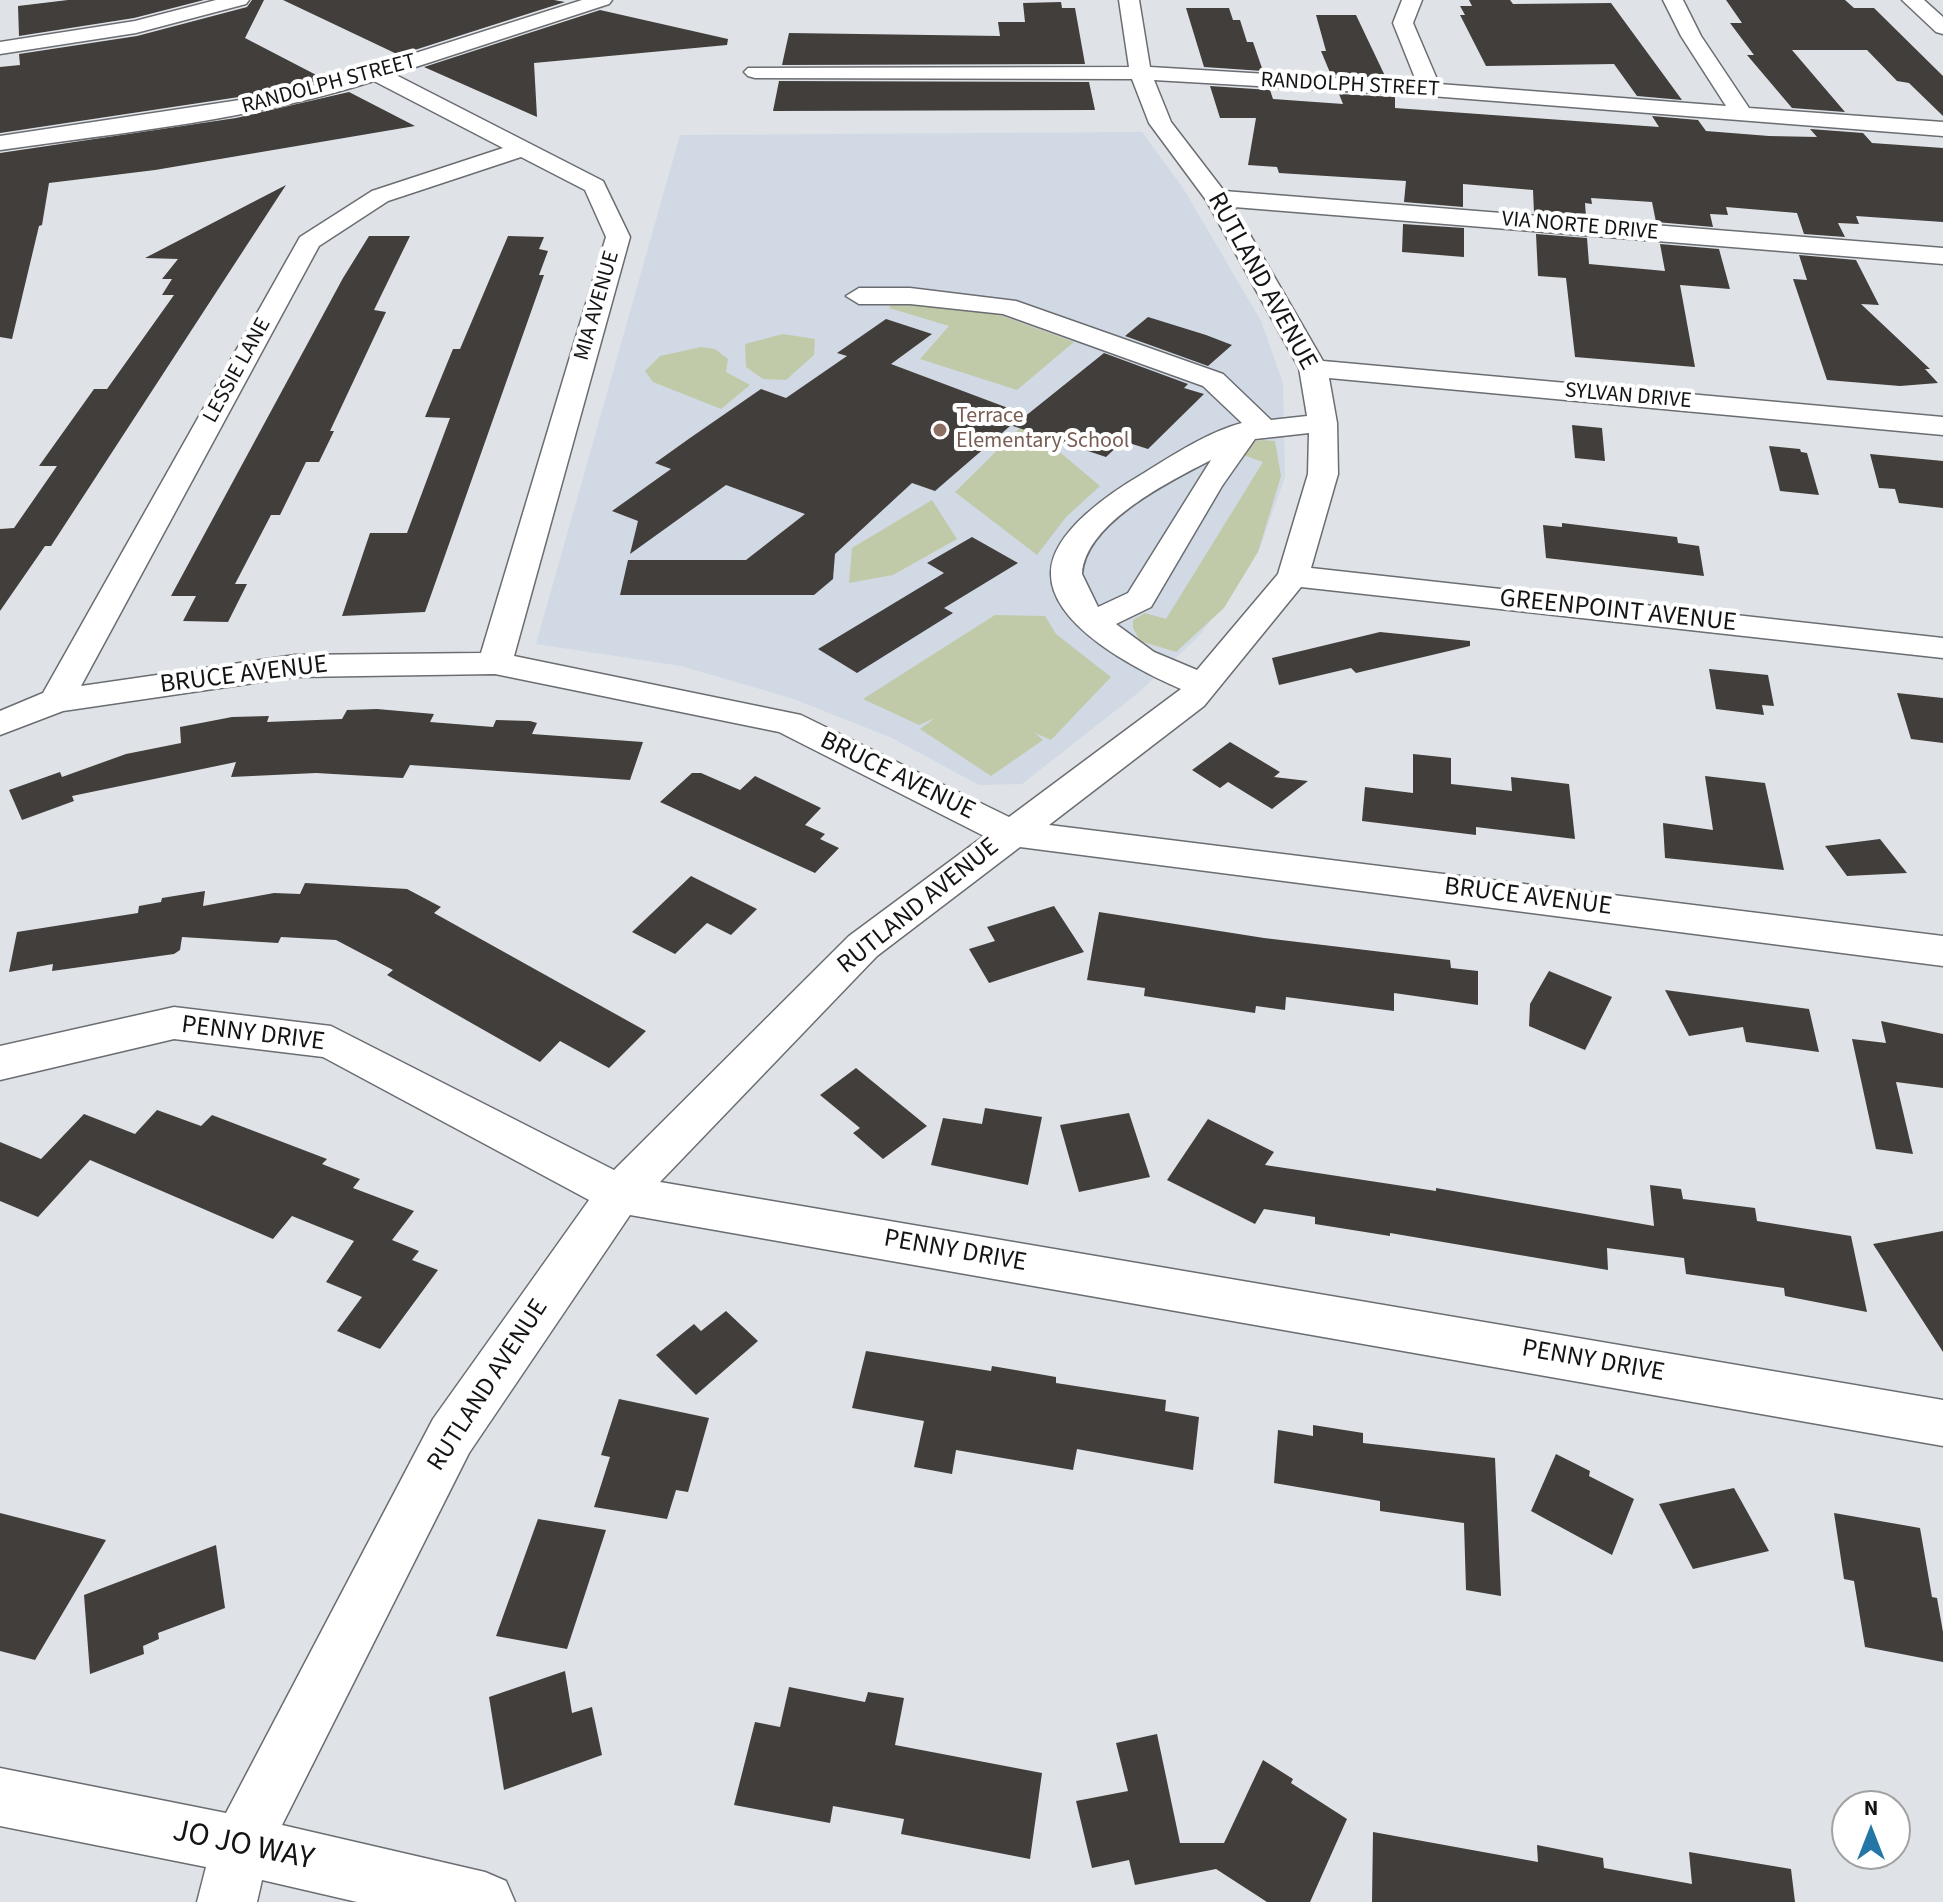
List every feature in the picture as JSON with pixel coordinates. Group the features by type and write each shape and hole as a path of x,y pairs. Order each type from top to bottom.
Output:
{"street":[{"path":"0,48 136,27 239,0"},
{"name":"RANDOLPH STREET","path":"0,143 244,109 377,74 602,0"},
{"name":"RUTLAND AVENUE","path":"227,1902 241,1845 451,1436 619,1194 863,946 1192,698 1293,576 1323,474 1323,423 1313,368 1217,198 1160,123 1140,73 1129,0"},
{"path":"1412,0 1403,23 1431,90"},
{"path":"1673,0 1691,36 1743,115"},
{"path":"1912,0 1943,28"},
{"name":"RANDOLPH STREET","path":"755,72 1140,73 1431,90 1943,129"},
{"name":"MIA AVENUE","path":"377,74 519,150 595,186 618,237 495,663"},
{"name":"LESSIE LANE","path":"56,701 309,242 380,196 519,150"},
{"name":"VIA NORTE DRIVE","path":"1217,198 1943,256"},
{"path":"859,296 910,296 1007,307 1213,380 1255,430"},
{"name":"SYLVAN DRIVE","path":"1313,368 1943,426"},
{"path":"1202,685 1142,659 1092,622 1068,585 1066,568 1076,547 1097,521 1140,484 1255,430 1323,423"},
{"path":"1092,622 1140,600 1207,486 1255,430"},
{"name":"GREENPOINT AVENUE","path":"1293,576 1943,648"},
{"name":"BRUCE AVENUE","path":"0,724 56,701 295,666 495,663 789,723 1010,833 1943,951"},
{"name":"PENNY DRIVE","path":"0,1063 174,1023 331,1042 619,1194 1943,1423"},
{"name":"JO JO WAY","path":"0,1797 241,1845 485,1902"}],"shaded area":[{"name":"Terrace Elementary School","path":"1142,132 1183,188 1261,321 1283,383 1285,477 1260,548 1201,634 1138,693 1022,784 979,785 892,738 794,699 681,666 536,644 680,135"}],"green space":[{"path":"892,303 952,306 997,314 1074,342 1017,390 920,359 949,326 889,308"},
{"path":"783,334 815,339 814,355 786,380 763,379 746,367 745,344"},
{"path":"701,347 715,349 728,359 726,372 750,385 721,409 653,382 645,371 660,356"},
{"path":"1025,423 1100,486 1066,517 1037,555 955,492"},
{"path":"1275,441 1281,476 1258,552 1224,608 1176,652 1140,641 1133,628 1133,620 1145,613 1166,619 1263,462 1243,455 1247,443"},
{"path":"932,500 957,539 893,575 849,583 852,548"},
{"path":"995,615 1045,616 1056,634 1111,677 1051,740 1035,733 1043,740 991,776 920,729 935,718 919,725 863,699"}],"building":[{"path":"68,0 204,0 134,18 19,36 18,6"},
{"path":"252,0 264,0 245,38 324,79 292,89 0,133 0,67 20,65 19,54 137,36 247,7"},
{"path":"283,0 554,0 565,2 399,55"},
{"path":"1469,0 1510,0 1513,4 1611,3 1682,100 1637,96 1614,64 1486,66 1460,15 1465,15 1460,6 1472,6"},
{"path":"1726,0 1845,0 1854,8 1874,8 1943,76 1943,116 1909,83 1897,81 1867,50 1792,50 1845,112 1792,108 1747,55 1754,55 1730,23 1742,23"},
{"path":"1061,2 1062,8 1075,8 1085,64 782,65 789,33 1000,36 998,22 1025,22 1023,3"},
{"path":"1186,8 1229,8 1233,20 1240,20 1247,42 1253,42 1263,71 1204,67"},
{"path":"600,10 728,39 727,45 534,63 537,117 424,67"},
{"path":"1316,15 1356,15 1386,78 1331,75 1321,51 1326,51"},
{"path":"779,81 1089,82 1095,110 773,111"},
{"path":"1210,86 1270,90 1273,99 1343,104 1339,94 1395,97 1395,108 1659,127 1652,116 1698,120 1706,131 1769,136 1817,137 1810,129 1863,133 1872,143 1943,148 1943,222 1856,216 1859,224 1838,223 1845,237 1804,234 1797,213 1726,207 1728,215 1710,214 1713,227 1656,222 1652,202 1591,198 1592,204 1585,203 1586,217 1534,213 1533,190 1463,184 1463,207 1404,202 1406,181 1279,173 1277,167 1248,165 1256,118 1220,118"},
{"path":"349,92 415,126 155,170 49,183 42,225 39,226 12,339 0,337 0,153 236,118"},
{"path":"286,185 51,546 45,546 0,611 0,529 14,528 57,466 39,466 94,389 107,389 174,295 162,295 172,279 162,279 178,259 145,258"},
{"path":"1403,224 1464,228 1464,257 1402,252"},
{"path":"1536,234 1587,238 1589,264 1665,271 1660,244 1719,249 1730,289 1680,285 1695,367 1575,357 1566,278 1538,276"},
{"path":"369,236 410,236 374,310 386,312 330,431 334,431 319,462 306,462 280,515 271,515 235,584 247,584 228,622 183,621 196,596 171,596 343,278"},
{"path":"508,236 544,237 539,249 548,251 539,275 544,275 425,612 342,616 370,533 407,533 450,418 425,417 453,349 460,349"},
{"path":"1799,255 1856,260 1879,305 1861,304 1930,369 1925,369 1938,383 1900,386 1827,380 1793,279 1807,280"},
{"path":"1148,317 1232,345 1208,366 1125,336"},
{"path":"886,319 932,334 891,364 1024,414 935,491 912,483 835,554 833,579 814,595 620,595 628,560 746,560 805,514 726,485 630,554 638,521 612,511 671,469 655,463 690,438 761,389 786,398 847,356 837,353"},
{"path":"1104,353 1188,384 1184,388 1204,394 1148,449 1123,441 1106,457 1013,426"},
{"path":"1572,425 1602,428 1605,461 1575,458"},
{"path":"1769,446 1800,449 1807,453 1819,495 1780,491"},
{"path":"1870,454 1943,461 1943,508 1899,503 1895,489 1879,488"},
{"path":"1562,523 1677,537 1678,543 1699,546 1704,576 1546,558 1543,525 1562,527"},
{"path":"972,537 1018,563 944,608 953,613 857,673 818,649 944,573 927,563"},
{"path":"1380,632 1470,641 1470,646 1356,673 1351,668 1279,685 1272,658"},
{"path":"1709,669 1768,675 1774,706 1762,705 1764,715 1716,709"},
{"path":"1897,693 1943,698 1943,743 1911,739"},
{"path":"347,710 434,714 430,722 493,727 496,720 530,721 537,723 532,734 643,742 630,780 410,765 403,778 316,773 231,777 236,762 72,796 74,801 22,820 9,790 60,772 62,777 126,754 181,743 180,727 232,717 269,716 267,722 342,719"},
{"path":"1230,742 1280,772 1274,777 1308,781 1272,809 1228,782 1220,788 1192,770"},
{"path":"1413,754 1451,758 1451,784 1512,791 1511,777 1569,784 1575,839 1476,827 1476,835 1362,821 1365,787 1413,793"},
{"path":"692,773 701,773 740,790 755,776 821,808 805,825 825,834 820,839 839,848 815,873 660,802"},
{"path":"1705,776 1765,783 1784,870 1665,858 1663,823 1713,830"},
{"path":"1880,839 1907,873 1847,876 1825,846"},
{"path":"691,876 757,909 731,935 707,923 675,954 632,932"},
{"path":"305,883 407,889 441,907 434,913 646,1031 609,1068 560,1041 540,1062 387,975 393,970 336,940 281,937 278,943 182,937 180,950 174,954 52,971 53,964 9,972 17,932 138,913 139,906 161,902 162,898 205,891 203,906 274,893 300,894"},
{"path":"1054,906 1084,952 989,983 969,949 995,941 987,927"},
{"path":"1099,912 1264,938 1450,960 1451,968 1478,971 1478,1005 1394,993 1394,1011 1286,997 1285,1010 1256,1006 1255,1013 1144,996 1145,988 1087,980"},
{"path":"1549,971 1612,997 1585,1050 1529,1026 1530,1004"},
{"path":"1665,990 1809,1009 1819,1052 1746,1042 1743,1027 1689,1036"},
{"path":"1881,1021 1943,1034 1943,1088 1896,1082 1913,1154 1876,1149 1852,1039 1886,1043"},
{"path":"856,1068 927,1126 883,1159 853,1133 860,1128 820,1095"},
{"path":"985,1108 1042,1117 1028,1185 931,1165 943,1118 982,1124"},
{"path":"157,1110 201,1126 212,1115 327,1159 322,1164 360,1179 353,1188 414,1211 392,1240 419,1251 412,1260 438,1270 380,1349 337,1331 362,1297 326,1282 354,1241 292,1216 273,1239 90,1160 38,1217 0,1201 0,1142 41,1159 84,1114 135,1134"},
{"path":"1129,1113 1150,1177 1079,1192 1060,1125"},
{"path":"1208,1119 1274,1152 1265,1165 1436,1191 1436,1188 1654,1226 1650,1185 1681,1189 1683,1199 1755,1208 1757,1221 1851,1236 1867,1312 1785,1296 1784,1288 1686,1274 1684,1258 1607,1248 1608,1270 1390,1233 1390,1236 1315,1224 1315,1217 1264,1209 1255,1224 1167,1180"},
{"path":"1943,1231 1943,1352 1873,1244"},
{"path":"726,1311 758,1341 696,1395 656,1355 694,1324 701,1331"},
{"path":"866,1351 991,1371 992,1366 1056,1377 1056,1383 1166,1400 1165,1411 1199,1417 1193,1470 1077,1449 1073,1470 956,1450 952,1474 914,1467 924,1421 852,1408"},
{"path":"619,1399 709,1418 688,1492 676,1490 667,1519 594,1507 610,1457 601,1455"},
{"path":"1313,1425 1363,1433 1363,1443 1495,1458 1501,1596 1466,1590 1464,1523 1380,1511 1380,1501 1274,1483 1278,1430 1313,1436"},
{"path":"1556,1454 1590,1471 1589,1476 1634,1499 1612,1555 1531,1511"},
{"path":"1734,1488 1769,1551 1693,1569 1659,1504"},
{"path":"0,1513 106,1540 35,1660 0,1651"},
{"path":"1834,1513 1920,1528 1932,1597 1937,1598 1943,1632 1943,1662 1865,1647 1854,1581 1844,1579"},
{"path":"538,1519 606,1530 567,1649 496,1636"},
{"path":"216,1545 225,1608 158,1633 159,1639 143,1646 144,1654 90,1674 84,1595"},
{"path":"565,1671 572,1713 592,1707 602,1755 504,1790 489,1697"},
{"path":"789,1687 865,1702 868,1692 904,1698 895,1745 1042,1773 1030,1859 901,1834 904,1819 833,1806 830,1823 734,1805 755,1722 780,1727"},
{"path":"1157,1734 1180,1843 1224,1843 1263,1760 1293,1779 1291,1783 1347,1819 1310,1902 1267,1902 1216,1869 1135,1885 1129,1860 1092,1868 1076,1801 1128,1791 1116,1743"},
{"path":"1373,1832 1538,1862 1537,1845 1603,1858 1604,1868 1692,1884 1689,1852 1791,1869 1795,1902 1372,1902"}],"place":[{"name":"Terrace Elementary School","path":"940,430"}]}
